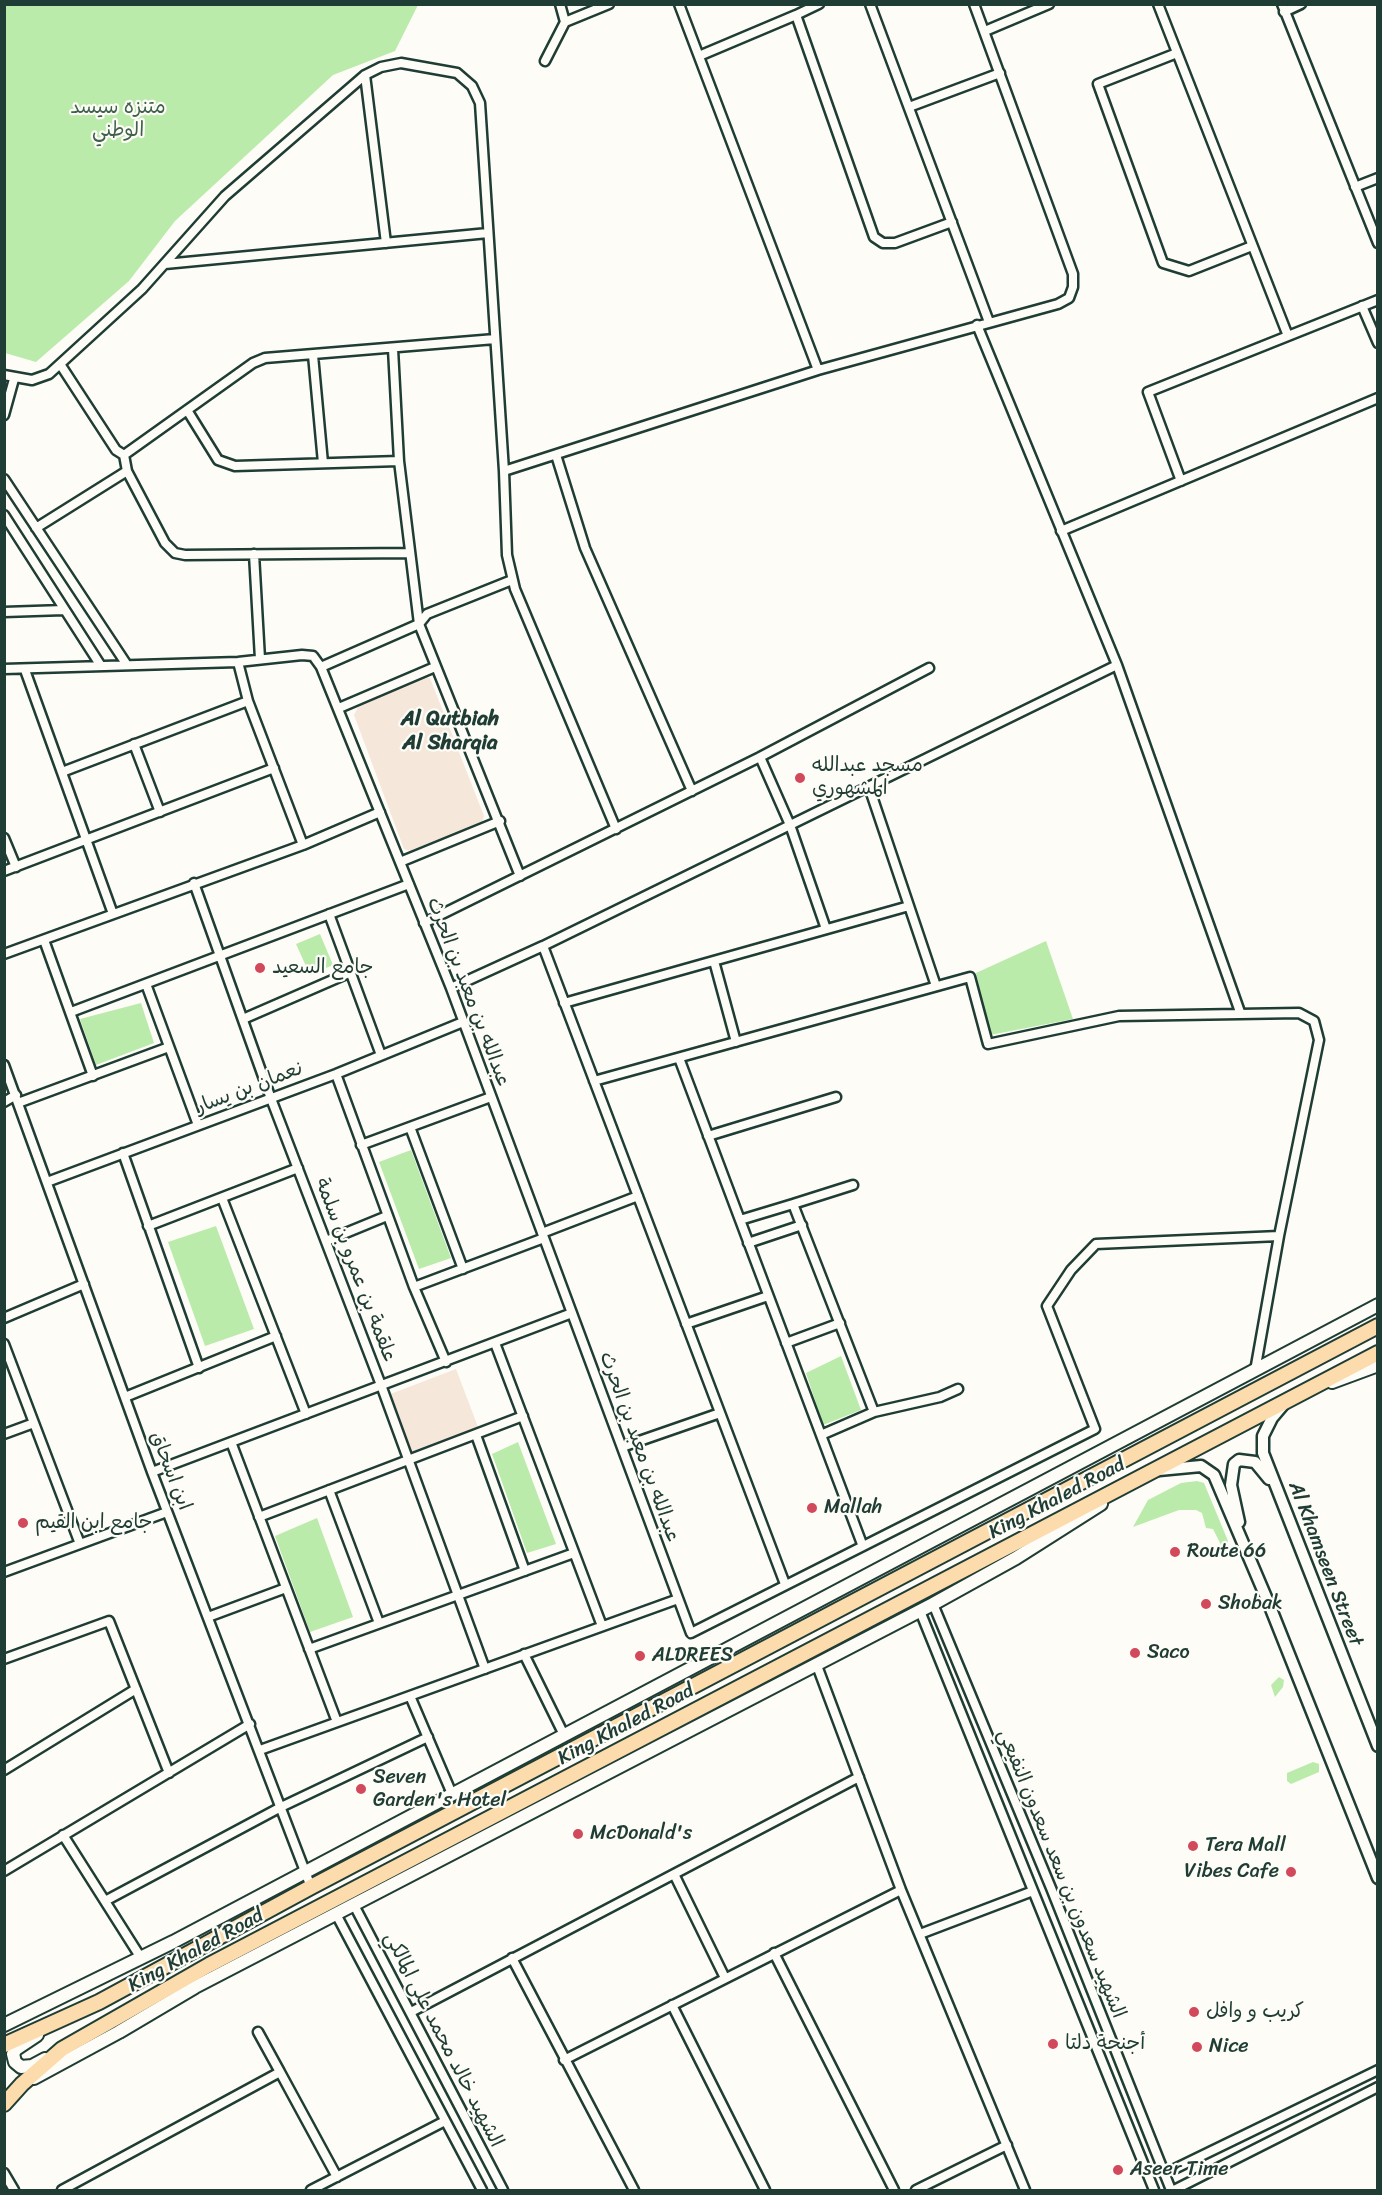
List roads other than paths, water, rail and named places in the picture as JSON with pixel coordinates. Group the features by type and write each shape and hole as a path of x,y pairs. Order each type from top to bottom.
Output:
{"main road":[{"path":"4,2025 141,1958 1377,1305"},
{"name":"King Khaled Road","path":"4,2045 99,2001 1377,1326"},
{"name":"King Khaled Road","path":"4,2104 22,2084 62,2049 209,1965 1377,1353"},
{"path":"1289,1399 1377,1365"},
{"path":"22,2084 119,2032 195,1987 933,1604 1016,1558 1153,1471"},
{"path":"55,2022 16,2049 13,2054 15,2062 21,2067 32,2066 62,2049"}],"street":[{"path":"560,4 565,22"},
{"path":"545,61 565,22 609,4"},
{"path":"679,4 818,370"},
{"path":"699,56 819,4"},
{"path":"870,4 989,322"},
{"path":"504,471 818,370 1058,304 1069,298 1073,287 1073,274 974,4"},
{"path":"985,31 1049,4"},
{"path":"1158,4 1288,336"},
{"path":"1301,4 1283,8 1377,243"},
{"path":"796,15 874,237 883,243 895,243 952,222"},
{"path":"1177,53 1098,84 1162,263 1189,270 1252,246"},
{"path":"4,375 32,380 48,374 142,290 225,196 365,75 381,67 401,63 457,73 472,86 480,103 504,471 507,555 512,580 616,829"},
{"path":"909,107 1000,73"},
{"path":"365,75 386,243"},
{"path":"1355,187 1377,178"},
{"path":"165,264 488,233"},
{"path":"1181,481 1148,392 1377,300"},
{"path":"1362,306 1377,343"},
{"path":"976,325 1117,665 1240,1012"},
{"path":"124,455 253,363 265,358 495,339"},
{"path":"393,349 399,461 419,624 500,821 520,876"},
{"path":"313,355 323,463"},
{"path":"60,364 116,450 124,455 127,471 165,543 175,553 409,553"},
{"path":"4,415 14,378"},
{"path":"1061,531 1377,398"},
{"path":"187,410 218,460 235,466 399,461"},
{"path":"556,455 585,548 692,791"},
{"path":"36,528 127,471"},
{"path":"4,479 127,665"},
{"path":"4,515 101,666"},
{"path":"254,554 260,658"},
{"path":"4,669 238,662 260,658 313,656 321,667 419,624 427,615 512,580"},
{"path":"4,612 64,610"},
{"path":"238,662 248,701 303,844"},
{"path":"451,988 543,946 1117,665"},
{"name":"عبدالله بن معبد بن الحرث","path":"321,667 451,988 691,1633 785,1584"},
{"path":"339,708 435,667"},
{"path":"424,923 760,757 929,668"},
{"path":"25,670 88,839 113,914"},
{"path":"62,772 248,701"},
{"path":"134,744 160,812"},
{"path":"760,757 790,825 826,930"},
{"path":"4,871 274,768"},
{"path":"869,787 936,986"},
{"path":"4,954 303,844 380,812"},
{"path":"400,862 500,821"},
{"path":"4,838 16,867"},
{"name":"علقمة بن عمرو بن سلمة","path":"194,883 270,1096 381,1385 485,1669"},
{"path":"71,1012 409,884"},
{"path":"564,1003 909,906"},
{"path":"329,914 381,1055"},
{"path":"44,940 93,1076"},
{"path":"543,946 785,1584 1095,1429 1047,1306 1071,1270 1096,1244 1279,1236"},
{"path":"714,961 736,1042"},
{"path":"243,1019 351,972"},
{"path":"594,1081 970,976 988,1044 1119,1016 1240,1012 1299,1013 1314,1021 1319,1040 1279,1236 1255,1371"},
{"path":"146,984 198,1125"},
{"name":"نعمان بن يسار","path":"47,1182 270,1096 336,1074 463,1022"},
{"path":"4,1102 93,1076 169,1047"},
{"path":"679,1058 862,1545"},
{"name":"ابن اسحاق","path":"4,1065 152,1472 311,1887"},
{"path":"336,1074 414,1287 446,1362"},
{"path":"361,1145 491,1096"},
{"path":"708,1136 836,1097"},
{"path":"410,1127 463,1269"},
{"path":"123,1153 199,1368"},
{"path":"148,1226 298,1168"},
{"path":"740,1220 853,1185"},
{"path":"414,1287 638,1196"},
{"path":"222,1198 306,1414"},
{"path":"793,1204 874,1412"},
{"path":"326,1241 387,1216"},
{"path":"748,1243 802,1225"},
{"path":"4,1318 84,1284"},
{"path":"686,1324 768,1296"},
{"path":"152,1472 572,1313"},
{"path":"786,1343 840,1323"},
{"path":"125,1397 276,1336"},
{"path":"495,1343 602,1626"},
{"path":"4,1344 80,1544"},
{"path":"821,1435 874,1412 940,1396 958,1389"},
{"name":"Al Khamseen Street","path":"1289,1399 1272,1418 1263,1436 1263,1453 1377,1746"},
{"path":"622,1448 720,1413"},
{"path":"259,1517 523,1416"},
{"path":"4,1434 34,1423"},
{"path":"476,1435 525,1571"},
{"path":"231,1442 337,1722"},
{"path":"1244,1544 1231,1485 1234,1464 1239,1460 1255,1462 1277,1492"},
{"path":"1153,1471 1201,1466 1214,1475 1244,1544 1377,1878"},
{"path":"329,1490 380,1623"},
{"path":"4,1572 167,1512"},
{"path":"309,1649 574,1553"},
{"path":"208,1617 286,1588"},
{"path":"260,1750 678,1599"},
{"name":"الشهيد سعدون بن سعد سعدون النفيعي","path":"933,1604 1051,1888 1172,2190"},
{"name":"الشهيد سعدون بن سعد سعدون النفيعي","path":"920,1611 1154,2190"},
{"path":"4,1659 109,1620 168,1773"},
{"path":"524,1654 564,1735"},
{"path":"816,1663 901,1890 1025,2190"},
{"path":"4,1770 136,1689"},
{"path":"410,1696 452,1794"},
{"path":"1368,1723 1377,1732"},
{"path":"4,1871 250,1724"},
{"path":"105,1900 281,1807 428,1737"},
{"path":"411,2012 859,1778"},
{"path":"63,1835 141,1958"},
{"path":"674,1874 725,1978"},
{"path":"564,2060 901,1890"},
{"path":"920,1934 1033,1891"},
{"name":"الشهيد خالد محمد على المالكي","path":"354,1905 503,2190"},
{"name":"الشهيد خالد محمد على المالكي","path":"336,1914 482,2190"},
{"path":"774,1953 894,2190"},
{"path":"512,1958 634,2190"},
{"path":"672,2005 765,2190"},
{"path":"258,2032 337,2177"},
{"path":"1164,2174 1377,2070"},
{"path":"62,2190 280,2072"},
{"path":"1172,2190 1377,2087"},
{"path":"311,2190 445,2121"},
{"path":"916,2190 1007,2145"},
{"path":"4,2173 14,2190"}],"place":[{"name":"مسجد عبدالله المشهوري","path":"800,778"},
{"name":"جامع السعيد","path":"260,968"},
{"name":"Mallah","path":"812,1508"},
{"name":"جامع ابن القيم","path":"23,1523"},
{"name":"Route 66","path":"1175,1552"},
{"name":"Shobak","path":"1206,1604"},
{"name":"Saco","path":"1135,1653"},
{"name":"ALDREES","path":"640,1656"},
{"name":"Seven Garden's Hotel","path":"361,1789"},
{"name":"McDonald's","path":"578,1834"},
{"name":"Tera Mall","path":"1193,1846"},
{"name":"Vibes Cafe","path":"1291,1872"},
{"name":"كريب و وافل","path":"1194,2012"},
{"name":"أجنحة دلتا","path":"1053,2044"},
{"name":"Nice","path":"1197,2047"},
{"name":"Aseer Time","path":"1118,2170"}],"district":[{"name":"Al Qutbiah Al Sharqia","path":"450,732"}],"park label":[{"name":"متنزه سيسد الوطني","path":"118,120"}]}
